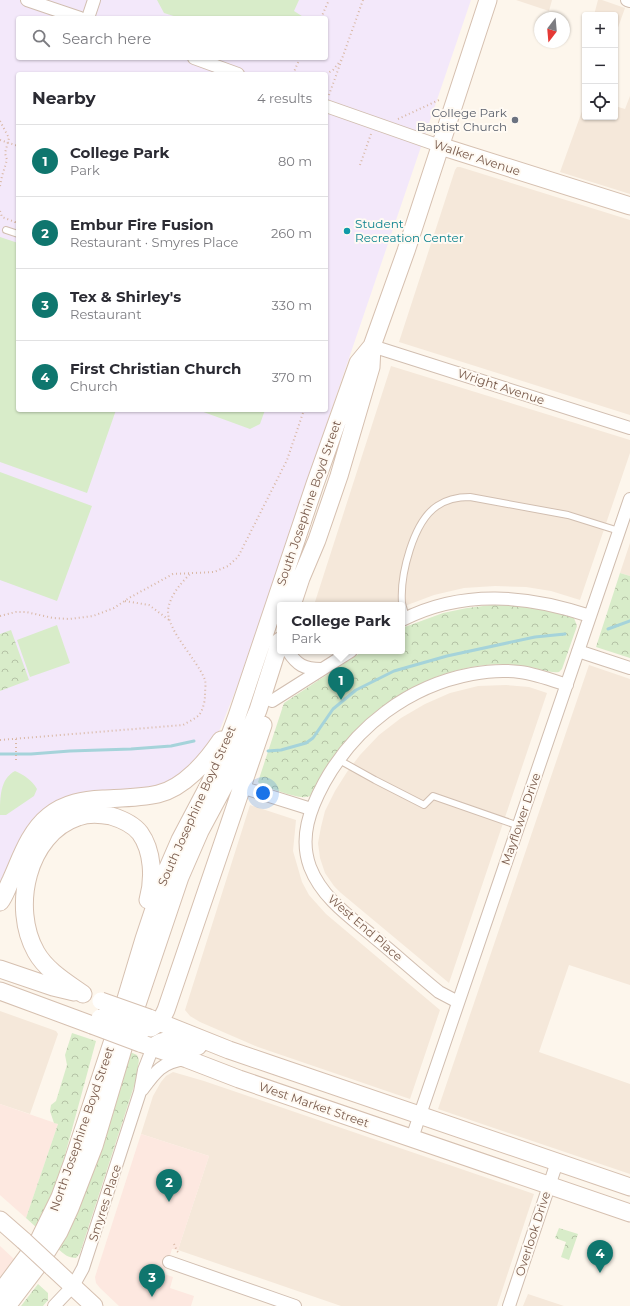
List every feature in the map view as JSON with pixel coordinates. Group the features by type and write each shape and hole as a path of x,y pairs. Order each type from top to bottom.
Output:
{"main road":[{"name":"South Josephine Boyd Street","path":"293,602 301,578 317,540 339,476 371,367 372,346 406,251 488,0"},
{"name":"Walker Avenue","path":"440,146 630,206"},
{"name":"South Josephine Boyd Street","path":"142,1029 144,939 167,870 180,840 210,783 223,754 358,363 372,346"},
{"path":"303,602 311,578 317,540"},
{"name":"South Josephine Boyd Street","path":"142,1029 180,877 230,775 248,734 258,710 277,650"},
{"path":"142,1029 166,1010 287,654"},
{"path":"0,902 32,836 42,822 50,815 62,807 74,803 89,800 139,797 160,794 178,785 202,766 215,750 237,716"},
{"path":"83,994 56,975 36,952 26,926 24,914 24,895 36,856 50,835 68,821 79,816 90,814 104,815 117,818 139,832 148,850 151,864 152,879 149,894 138,929 142,1029"},
{"name":"West Market Street","path":"0,969 53,987 83,994 96,1014 142,1029 187,1059 239,1079 550,1185 629,1210"},
{"name":"West Market Street","path":"0,991 70,1017 96,1014 142,1029 229,1050 630,1187"},
{"path":"142,1029 164,1041 173,1040 190,1045 229,1050"},
{"name":"North Josephine Boyd Street","path":"0,1293 38,1242 57,1204 72,1164 142,1029"},
{"name":"North Josephine Boyd Street","path":"7,1306 39,1264 59,1232 142,1029"},
{"path":"0,1220 94,1306"}],"street":[{"path":"27,0 74,16"},
{"path":"89,16 94,0"},
{"path":"200,60 232,72"},
{"name":"Walker Avenue","path":"328,102 440,146"},
{"name":"Wright Avenue","path":"372,346 630,428"},
{"name":"Mayflower Drive","path":"412,1138 630,499"},
{"path":"405,619 445,605 472,600 497,598 514,598 551,604 590,616"},
{"path":"578,651 630,668"},
{"path":"290,654 299,664 312,669 321,669"},
{"path":"272,700 346,654"},
{"name":"West End Place","path":"458,1002 439,992 327,896 314,875 306,852 306,832 311,809 329,775 348,748 376,718 396,704 422,690 462,676 481,672 501,671 537,675 567,685"},
{"path":"241,787 311,809"},
{"name":"Smyres Place","path":"54,1306 73,1286 83,1268 140,1092 144,1070 142,1029"},
{"name":"Smyres Place","path":"140,1092 160,1068 171,1062 187,1059"},
{"name":"Overlook Drive","path":"509,1306 557,1162"},
{"path":"169,1262 295,1306"}],"lane":[{"path":"6,230 16,233"},
{"path":"402,602 404,575 416,531 426,516 438,505 444,502 462,497 470,497 568,515 619,531"},
{"path":"339,760 424,805 434,796 519,826"}],"path":[{"path":"322,16 329,0"},
{"path":"328,99 363,0"},
{"path":"328,73 333,70 342,58"},
{"path":"294,72 299,60"},
{"path":"394,121 438,100"},
{"path":"0,121 9,138 5,154 7,160 0,186"},
{"path":"360,165 371,134"},
{"path":"0,140 16,145"},
{"path":"0,211 2,217 14,221"},
{"path":"0,616 16,612 26,612 53,618 69,619 93,616 114,608 152,584 173,574 214,572 228,566 238,557 287,460 303,412"},
{"path":"0,740 183,725 199,715 206,700 205,681 200,669 170,621 168,611 170,600 180,584 191,574"},
{"path":"124,601 148,605 170,621"},
{"path":"16,739 16,760"},
{"path":"174,1244 177,1251 184,1255"}],"shaded area":[{"path":"0,0 471,0 238,684 221,727 210,748 172,780 145,790 98,792 0,887"},
{"path":"516,0 552,0 549,11"},
{"path":"598,0 625,8 618,28 618,12 595,12"},
{"path":"630,96 630,194 560,172 582,111 582,120 618,120 618,107 625,109"},
{"path":"457,167 630,220 630,415 399,342"},
{"path":"391,366 630,440 630,453 580,600 551,591 526,587 495,586 464,588 434,595 405,606 405,602 315,602"},
{"path":"630,543 630,576 620,573"},
{"path":"589,665 630,679 630,985 569,965 539,1052 630,1084 630,1174 438,1109"},
{"path":"506,685 529,687 547,693 449,983 334,886 325,873 320,858 318,843 321,827 325,811 347,772 360,755 379,735 401,718 425,704 450,693 478,686"},
{"path":"250,805 296,820 293,851 302,882 309,895 326,914 440,1010 410,1099 258,1047 200,1022 190,1016 185,1010"},
{"path":"0,1011 56,1031 58,1034 30,1114 0,1104"},
{"path":"173,1072 204,1081 534,1194 497,1306 341,1306 178,1250 209,1156 141,1134 153,1096 166,1076"},
{"path":"0,1104 58,1124 26,1218 0,1195"},
{"path":"141,1134 209,1156 178,1250 172,1249 164,1274 173,1277 170,1288 194,1296 191,1306 119,1306 96,1283 95,1277"},
{"path":"0,1246 14,1259 0,1277"},
{"path":"528,1294 564,1306 523,1306"}],"green space":[{"path":"157,0 299,0 294,11 302,16 174,16 164,13"},
{"path":"0,237 16,242 16,412 115,412 87,493 0,462"},
{"path":"203,412 264,412 260,424 250,429"},
{"path":"0,472 92,506 57,601 0,580"},
{"path":"620,573 630,576 630,658 596,647"},
{"path":"491,605 534,607 555,611 574,618 577,626 562,669 559,672 553,672 535,668 499,664 478,666 435,677 396,697 362,724 337,753 310,796 293,796 261,785 258,782 284,703 358,654 405,654 405,627 443,613"},
{"path":"57,625 70,663 30,677 17,640"},
{"path":"11,630 29,680 0,691 0,634"},
{"path":"15,771 28,778 37,789 34,796 6,815 0,815 2,789 6,779"},
{"path":"72,1033 96,1041 56,1188 37,1228 26,1218 58,1124 54,1123 50,1111 51,1105 56,1101 67,1065 65,1055"},
{"path":"130,1052 137,1055 139,1060 136,1080 80,1253 76,1258 71,1257 58,1249 73,1222 85,1193"},
{"path":"559,1228 578,1234 569,1260 561,1257 566,1242 555,1238"},
{"path":"38,1284 48,1293 48,1300 43,1306 21,1306"}],"waterway":[{"path":"608,629 630,621"},
{"path":"268,751 281,750 306,743 313,738 333,709 356,690 394,671 447,656 535,637 565,634"},
{"path":"0,754 131,749 171,746 194,741"}],"place":[{"name":"College Park Baptist Church","path":"515,120"},
{"name":"Student Recreation Center","path":"347,231"},
{"name":"College Park","path":"341,700"},
{"name":"Embur Fire Fusion","path":"169,1202"},
{"name":"First Christian Church","path":"600,1273"},
{"name":"Tex & Shirley's","path":"152,1297"}]}
